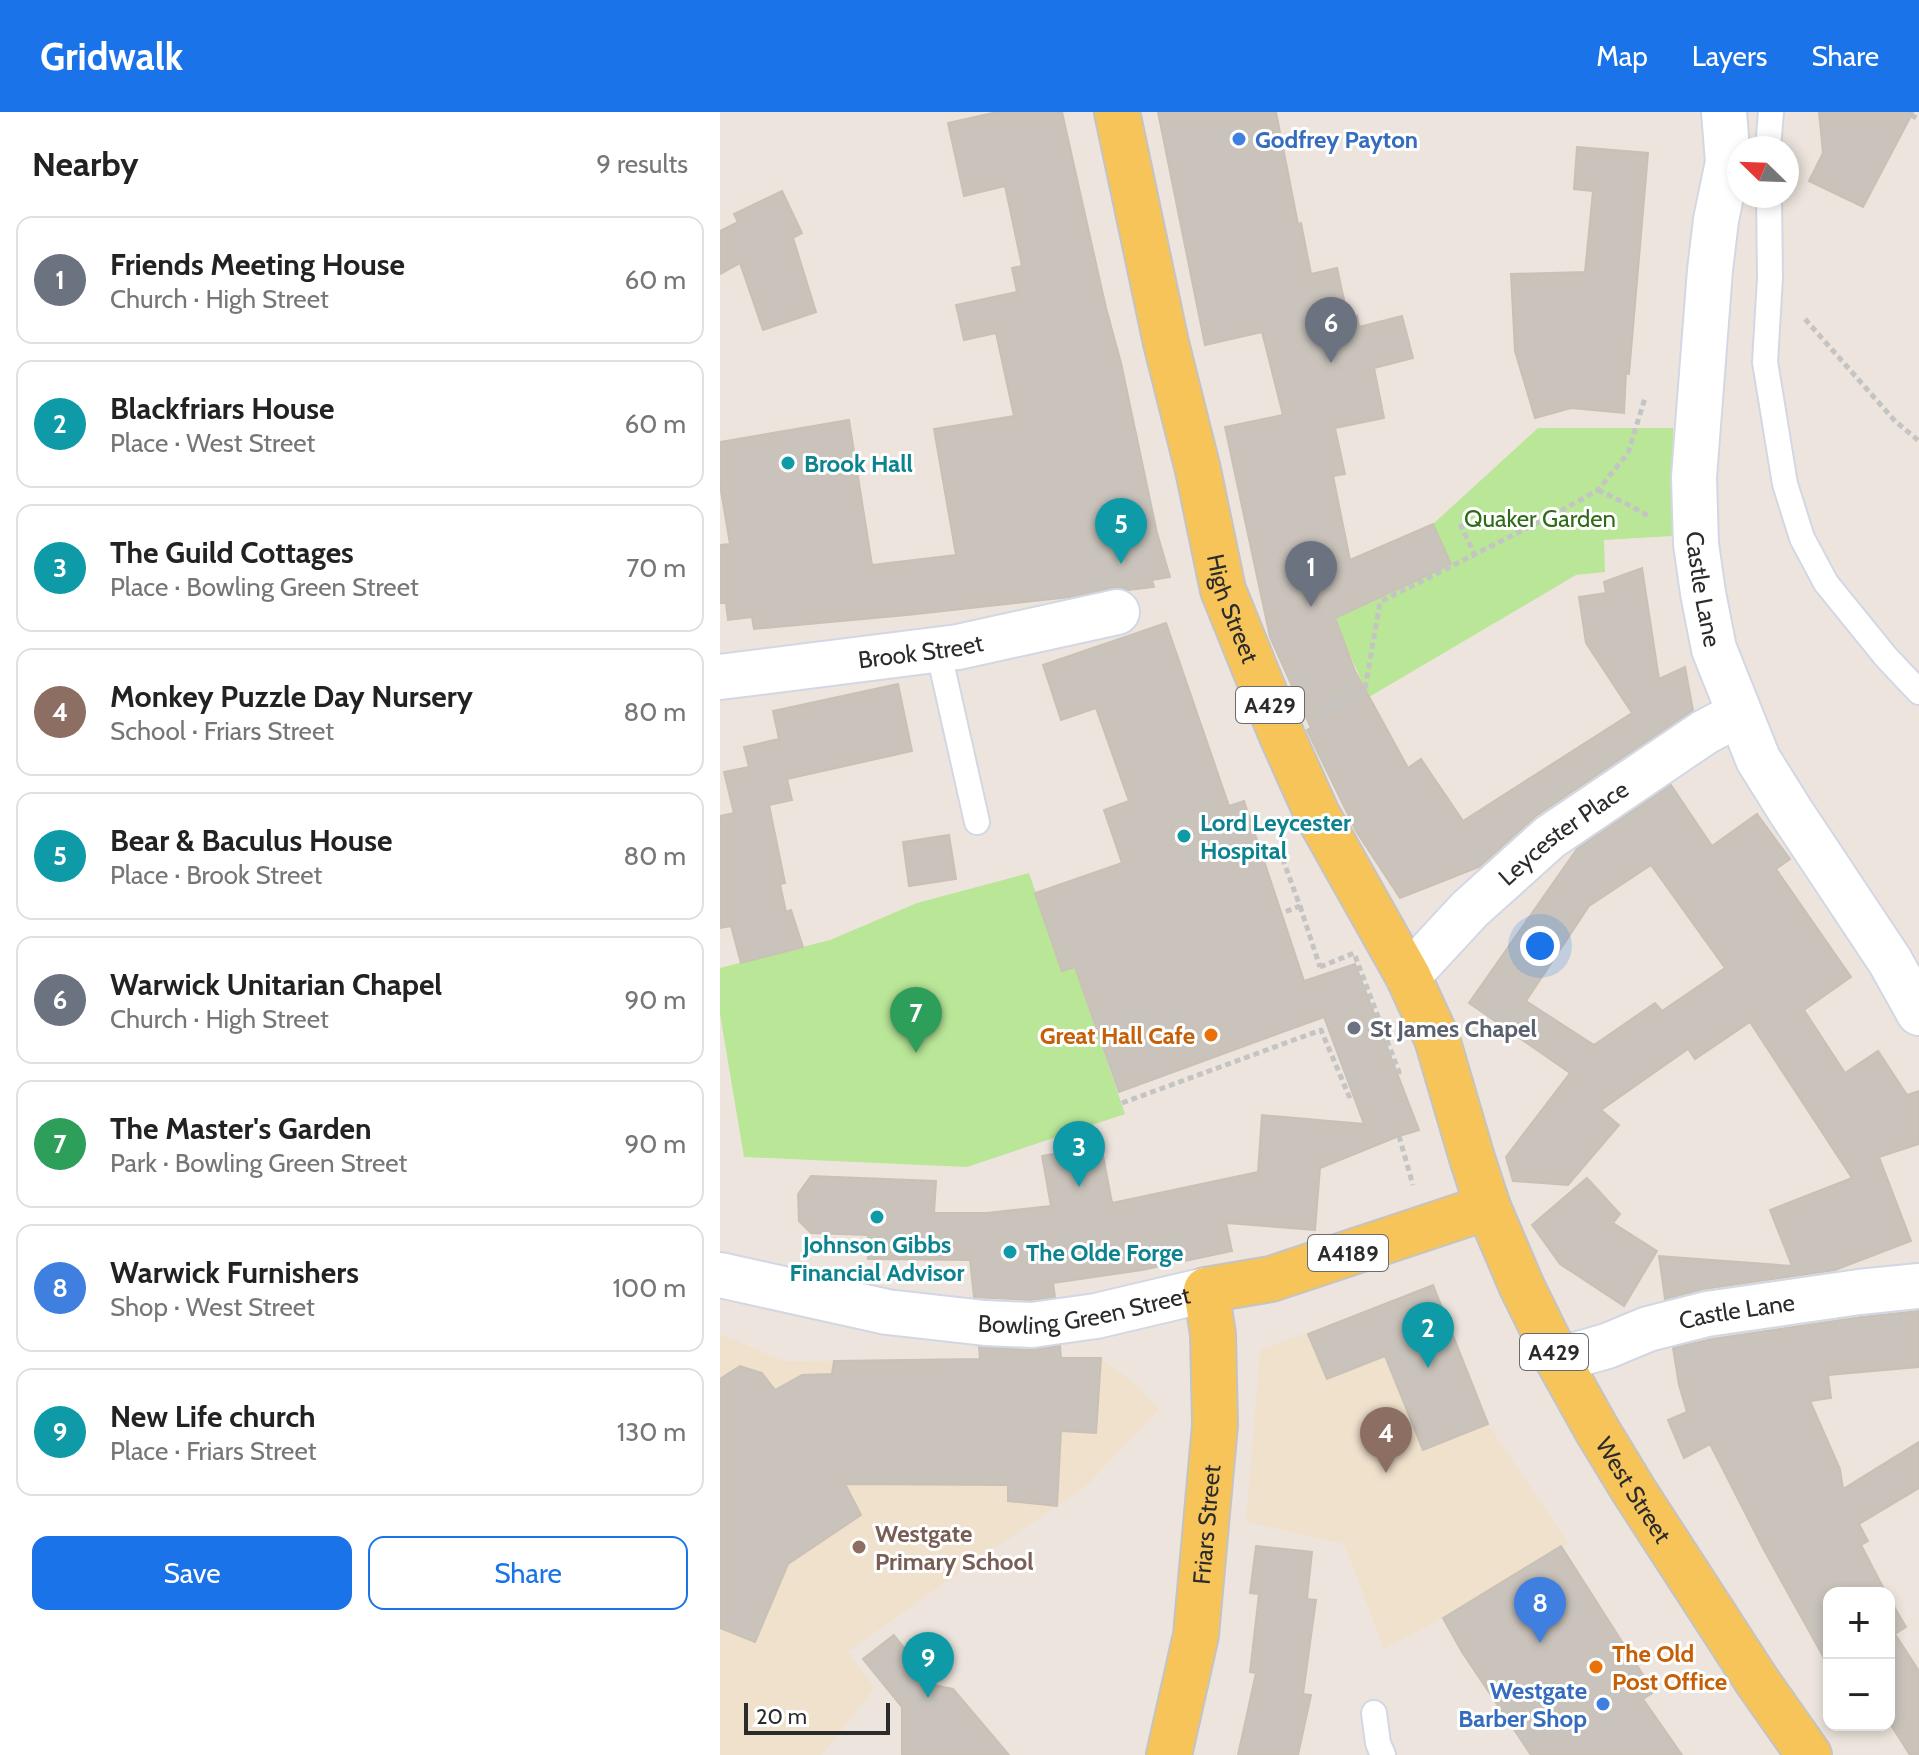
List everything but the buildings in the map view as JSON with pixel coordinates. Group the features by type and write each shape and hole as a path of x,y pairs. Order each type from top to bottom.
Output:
{"main road":[{"name":"High Street","path":"1117,112 1223,590 1317,814 1408,976 1437,1039 1488,1207"},
{"name":"Bowling Green Street","path":"1206,1290 1271,1279 1488,1207"},
{"name":"West Street","path":"1488,1207 1522,1287 1597,1430 1749,1668 1809,1755"},
{"name":"Friars Street","path":"1169,1755 1196,1635 1215,1425 1213,1334 1206,1290"}],"street":[{"name":"Castle Lane","path":"1724,112 1728,162 1710,270 1694,477 1696,544 1714,649 1758,759 1890,961 1919,1013"},
{"name":"Brook Street","path":"720,677 958,647 1117,612"},
{"name":"Leycester Place","path":"1408,976 1470,909 1550,837 1705,732 1739,714"},
{"name":"Bowling Green Street","path":"720,1275 887,1312 1032,1325 1096,1316 1206,1290"},
{"name":"Castle Lane","path":"1558,1360 1607,1346 1648,1329 1707,1314 1919,1286"}],"lane":[{"path":"1769,136 1771,112"},
{"path":"1769,208 1770,278 1765,362 1785,484 1802,538 1826,583 1919,692"},
{"path":"938,649 977,822"},
{"path":"1374,1713 1383,1755"}],"path":[{"path":"1911,115 1919,119"},
{"path":"1770,278 1895,421 1919,441"},
{"path":"1313,718 1365,689 1380,602 1598,490 1628,453 1645,398"},
{"path":"1598,490 1651,518"},
{"path":"1460,524 1475,555"},
{"path":"1275,837 1320,967 1354,953 1398,1076"},
{"path":"1282,913 1300,906"},
{"path":"1122,1103 1321,1030 1349,1096 1353,1094"}],"shaded area":[{"path":"1433,1285 1488,1424 1569,1544 1384,1649 1344,1544 1246,1522 1260,1350"},
{"name":"Westgate Primary School","path":"720,1334 784,1361 1101,1359 1137,1385 1159,1410 1085,1487 848,1652 875,1688 822,1755 720,1755"}],"green space":[{"name":"Quaker Garden","path":"1538,428 1673,428 1672,536 1604,540 1605,572 1576,575 1369,697 1340,633 1319,625 1451,564 1433,524"},
{"path":"1029,873 1062,971 1075,967 1125,1114 967,1167 744,1157 720,1014 720,968 830,940 917,903"}],"place":[{"name":"Godfrey Payton","path":"1239,139"},
{"name":"Warwick Unitarian Chapel","path":"1331,363"},
{"name":"Brook Hall","path":"788,463"},
{"name":"Bear & Baculus House","path":"1121,564"},
{"name":"Friends Meeting House","path":"1311,607"},
{"name":"Lord Leycester Hospital","path":"1184,836"},
{"name":"St James Chapel","path":"1354,1028"},
{"name":"Great Hall Cafe","path":"1211,1035"},
{"name":"The Master's Garden","path":"916,1053"},
{"name":"The Guild Cottages","path":"1079,1187"},
{"name":"Johnson Gibbs Financial Advisor","path":"877,1217"},
{"name":"The Olde Forge","path":"1010,1252"},
{"name":"Blackfriars House","path":"1428,1368"},
{"name":"Monkey Puzzle Day Nursery","path":"1386,1473"},
{"name":"Westgate Primary School","path":"859,1547"},
{"name":"Warwick Furnishers","path":"1540,1643"},
{"name":"The Old Post Office","path":"1596,1667"},
{"name":"New Life church","path":"928,1698"},
{"name":"Westgate Barber Shop","path":"1603,1704"}]}
